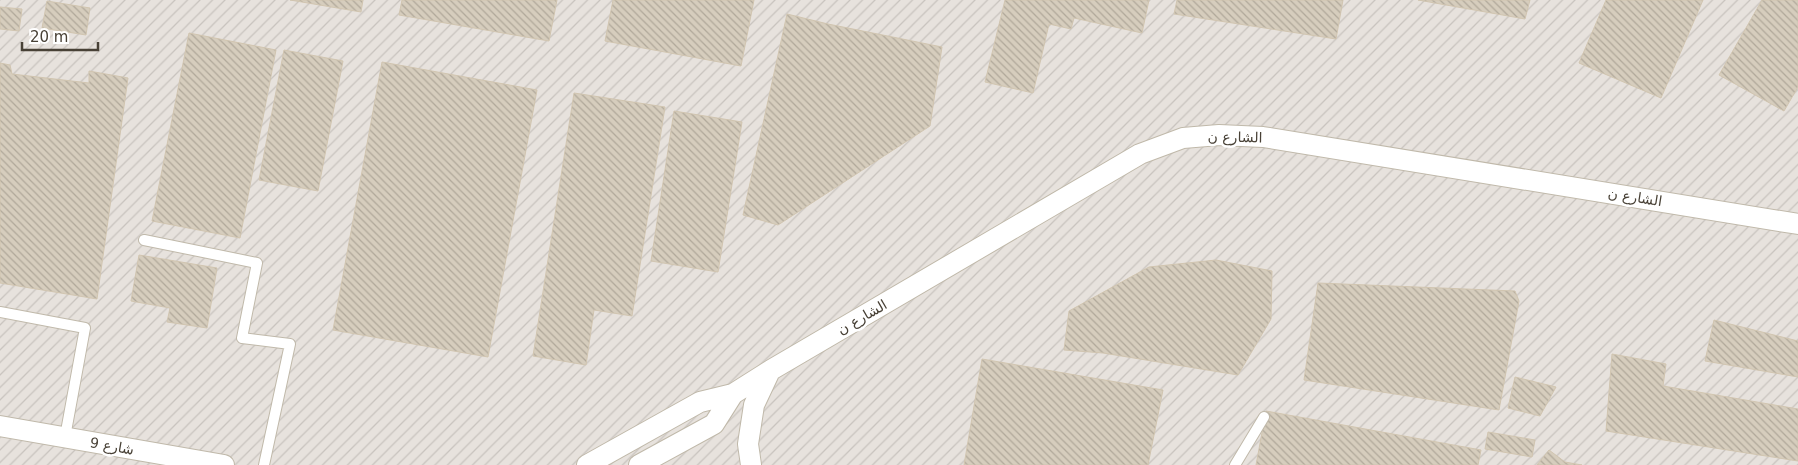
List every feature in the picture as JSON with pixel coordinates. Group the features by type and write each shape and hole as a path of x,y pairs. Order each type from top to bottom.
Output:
{"street":[{"name":"الشارع ن","path":"587,465 700,402 733,394 1140,154 1183,138 1219,135 1263,137 1798,224"},
{"path":"751,465 748,444 754,405 771,370"},
{"name":"الشارع ن","path":"639,465 714,424 733,394"},
{"name":"شارع 9","path":"0,426 224,465"}],"lane":[{"path":"144,240 257,263 242,338 290,344 264,465"},
{"path":"0,312 85,328 65,437"},
{"path":"1235,465 1264,417"}],"shaded area":[{"path":"0,0 1798,0 1798,465 0,465"}],"building":[{"path":"290,0 363,0 361,12"},
{"path":"402,0 557,0 549,41 399,15"},
{"path":"613,0 754,0 741,66 605,41"},
{"path":"1005,0 1149,0 1142,33 1074,18 1071,29 1049,24 1033,93 985,82"},
{"path":"1177,0 1343,0 1336,39 1174,14"},
{"path":"1418,0 1530,0 1525,19"},
{"path":"1606,0 1703,0 1661,98 1579,63"},
{"path":"1762,0 1798,0 1798,87 1784,111 1719,75"},
{"path":"47,1 90,8 86,35 42,28"},
{"path":"0,7 22,9 19,31 0,29"},
{"path":"787,14 942,47 930,126 778,225 743,215"},
{"path":"189,33 276,50 240,238 152,221"},
{"path":"284,50 343,61 318,191 259,180"},
{"path":"382,62 537,90 488,357 333,330"},
{"path":"0,63 10,65 12,74 89,83 89,71 128,78 97,299 0,283"},
{"path":"574,93 665,107 632,316 594,310 586,365 533,356"},
{"path":"674,111 742,122 718,272 651,261"},
{"path":"139,255 217,268 207,328 167,322 170,308 131,301"},
{"path":"1216,260 1272,271 1271,319 1238,375 1103,353 1064,350 1069,311 1149,267"},
{"path":"1318,283 1515,291 1519,301 1499,410 1304,380"},
{"path":"1714,320 1798,341 1798,377 1705,361"},
{"path":"1612,354 1666,364 1663,386 1798,409 1798,461 1606,431"},
{"path":"982,359 1163,390 1148,465 964,465"},
{"path":"1515,377 1556,387 1540,416 1508,408"},
{"path":"1266,411 1481,450 1478,465 1256,465"},
{"path":"1488,432 1535,440 1532,457 1485,449"},
{"path":"1549,450 1565,462 1582,465 1537,465"}]}
